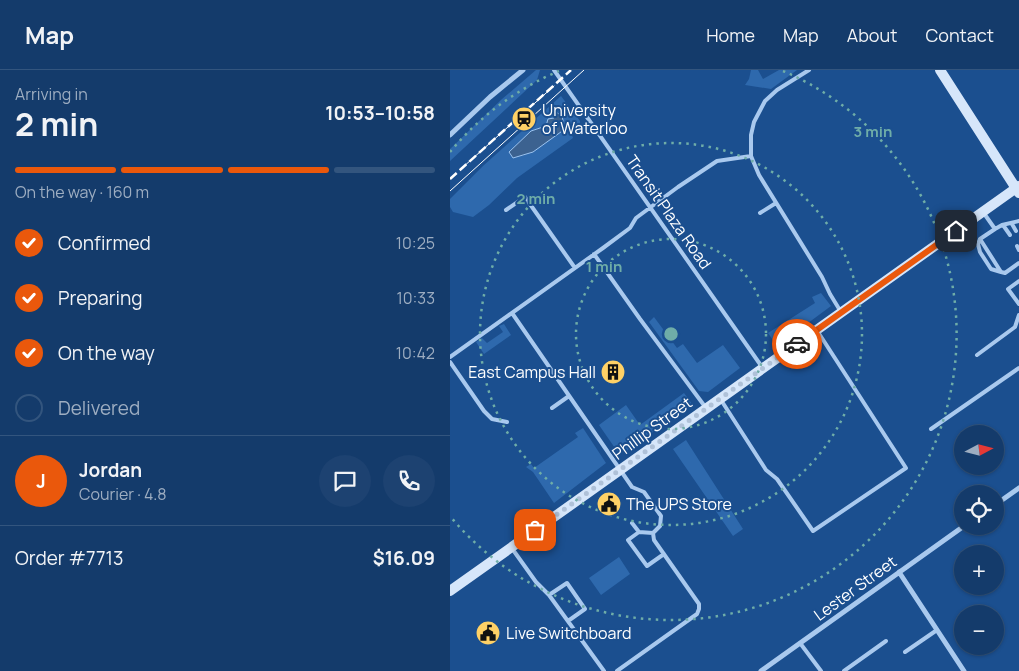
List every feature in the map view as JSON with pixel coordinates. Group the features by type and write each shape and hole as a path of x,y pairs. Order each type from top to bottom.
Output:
{"street":[{"path":"450,135 490,97 523,70"},
{"path":"940,70 1018,189"},
{"name":"Phillip Street","path":"450,591 841,312 1018,189"},
{"path":"1004,499 1019,488"},
{"name":"Lester Street","path":"761,671 954,533"},
{"path":"899,572 964,671"}],"lane":[{"name":"Transit Plaza Road","path":"554,70 762,368"},
{"path":"809,70 777,90 766,100 754,122 751,135 751,156 759,175 822,277 841,312"},
{"path":"450,357 630,228 636,218 717,161 751,156"},
{"path":"506,210 526,197 575,268"},
{"path":"760,213 776,202"},
{"path":"983,212 995,229"},
{"path":"1019,222 1003,225 995,229 980,239 978,244 980,252 991,268 1005,273 1019,263"},
{"path":"1012,224 1016,231"},
{"path":"1003,225 1010,235"},
{"path":"980,239 1001,272"},
{"path":"594,254 706,408"},
{"path":"1019,281 1008,289 1019,304"},
{"path":"512,313 632,486 644,492 661,516 660,526 653,534"},
{"path":"977,355 1015,327 1019,315"},
{"path":"720,398 766,470 777,479 813,531 906,468 816,330"},
{"path":"450,362 484,411 492,419 507,422"},
{"path":"931,430 1019,368"},
{"path":"552,408 569,396"},
{"path":"632,522 639,532"},
{"path":"653,534 639,532 628,540 646,566 664,554"},
{"path":"617,671 699,612 699,604 654,540 653,534"},
{"path":"511,547 536,582 550,595 604,671"},
{"path":"550,595 567,583 585,609 568,621"},
{"path":"905,652 937,630"},
{"path":"844,671 886,641"},
{"path":"800,643 821,671"}],"shaded area":[{"path":"536,70 540,70 537,80 450,161 450,149 502,99"},
{"path":"751,70 758,70 763,79 779,70 797,70 771,89 745,85"},
{"path":"561,96 580,121 580,129 572,135 573,138 517,178 489,205 473,217 453,212 450,207 450,199 484,165","holes":["554,118 565,129 533,151 522,156 509,152 531,131 546,126"]},
{"path":"556,112 562,116 565,129 533,152 513,158 509,152 531,131 546,126 548,119 554,118"},
{"path":"821,293 831,306 777,346 768,333 815,303 812,297"},
{"path":"654,317 677,348 683,344 697,363 723,345 740,368 708,392 699,391 649,322"},
{"path":"504,324 511,335 484,354 476,342 482,338 487,343 503,332 499,326"},
{"path":"684,393 692,404 624,453 617,451 599,425 626,405 640,425"},
{"path":"583,428 606,463 554,503 533,472 526,467 531,464 534,468 578,437 575,433"},
{"path":"686,440 743,529 733,536 673,449"},
{"path":"619,557 630,574 601,595 589,578"}],"tram line":[{"path":"450,191 584,70"},
{"path":"462,168 554,86"}],"railway":[{"path":"450,179 571,70"}],"way so far":[{"path":"535,530 797,344"}],"place":[{"name":"University of Waterloo","path":"524,119"},
{"name":"East Campus Hall","path":"613,372"},
{"name":"The UPS Store","path":"609,504"},
{"name":"Live Switchboard","path":"488,633"}],"route":[{"path":"797,344 956,231"}]}
